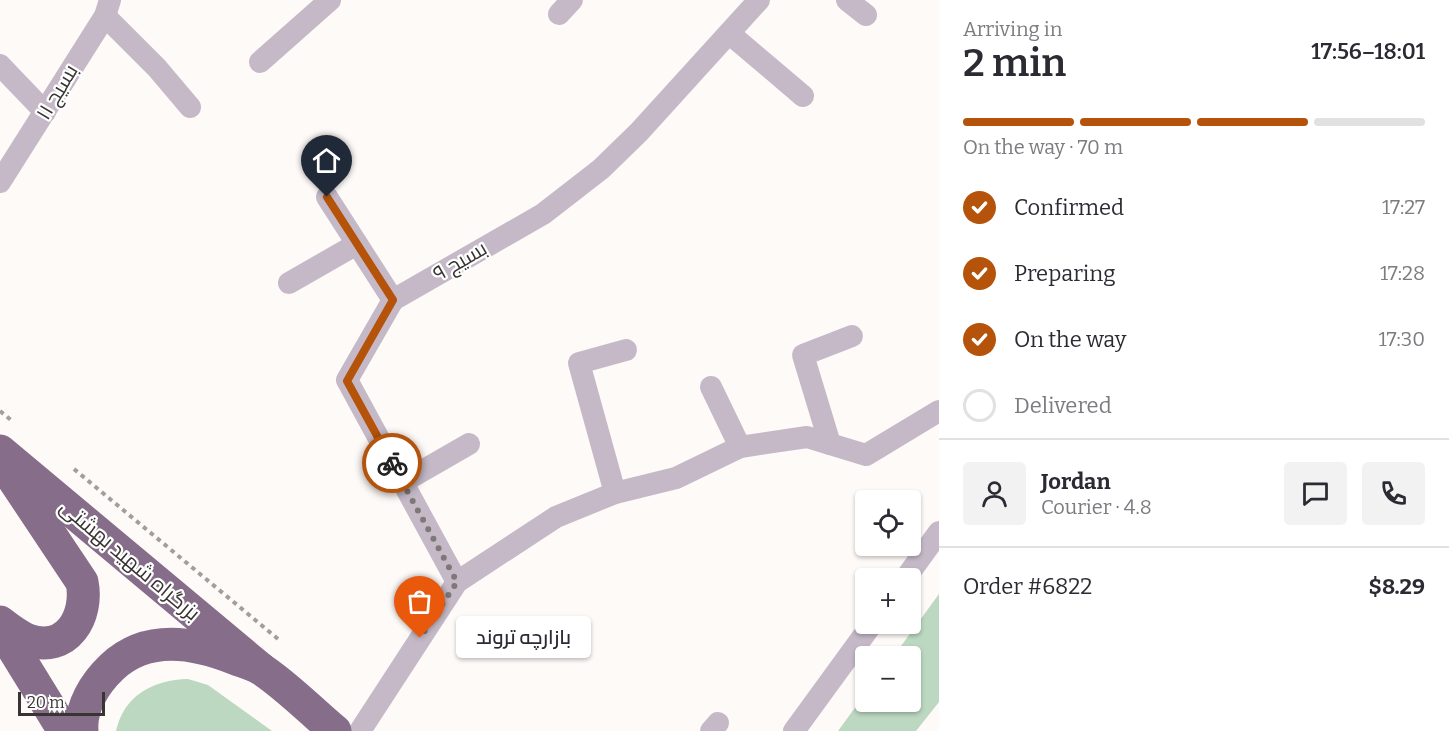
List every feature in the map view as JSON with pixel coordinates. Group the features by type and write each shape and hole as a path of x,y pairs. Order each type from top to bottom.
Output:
{"highway":[{"name":"بزرگراه شهید بهشتی","path":"0,452 335,731"},
{"path":"0,462 78,576 85,595 79,622 69,633 57,639 44,642 30,640 0,624"},
{"path":"0,624 64,731"},
{"path":"82,731 88,699 102,676 122,658 146,646 173,642 199,646 261,669"}],"street":[{"path":"260,62 330,0"},
{"path":"846,0 866,15"},
{"name":"بسیج ۹","path":"393,300 543,214 602,169 730,34 750,3"},
{"path":"108,8 190,107"},
{"name":"بسیج ۱۱","path":"0,182 108,8"},
{"path":"730,34 803,96"},
{"path":"0,65 45,112"},
{"path":"327,197 393,300 347,381 457,582"},
{"path":"289,283 357,244"},
{"path":"830,444 803,355 852,336"},
{"path":"615,493 579,363 626,350"},
{"path":"711,387 740,447"},
{"path":"360,731 457,582 556,517 615,493 676,478 740,447 807,437 866,455 939,411"},
{"path":"403,482 469,444"},
{"path":"913,568 939,532"},
{"path":"794,731 865,634"}],"green space":[{"path":"939,594 939,702 916,731 838,731 855,708 855,712 921,712 921,646 901,646 910,634 921,634 921,619"},
{"path":"188,679 208,685 272,731 116,731 126,708 142,692 163,682"}],"way so far":[{"path":"392,463 457,582 420,638"}],"place":[{"name":"بازارچه تروند","path":"420,638"}],"route":[{"path":"327,197 393,300 347,381 392,463"}]}
